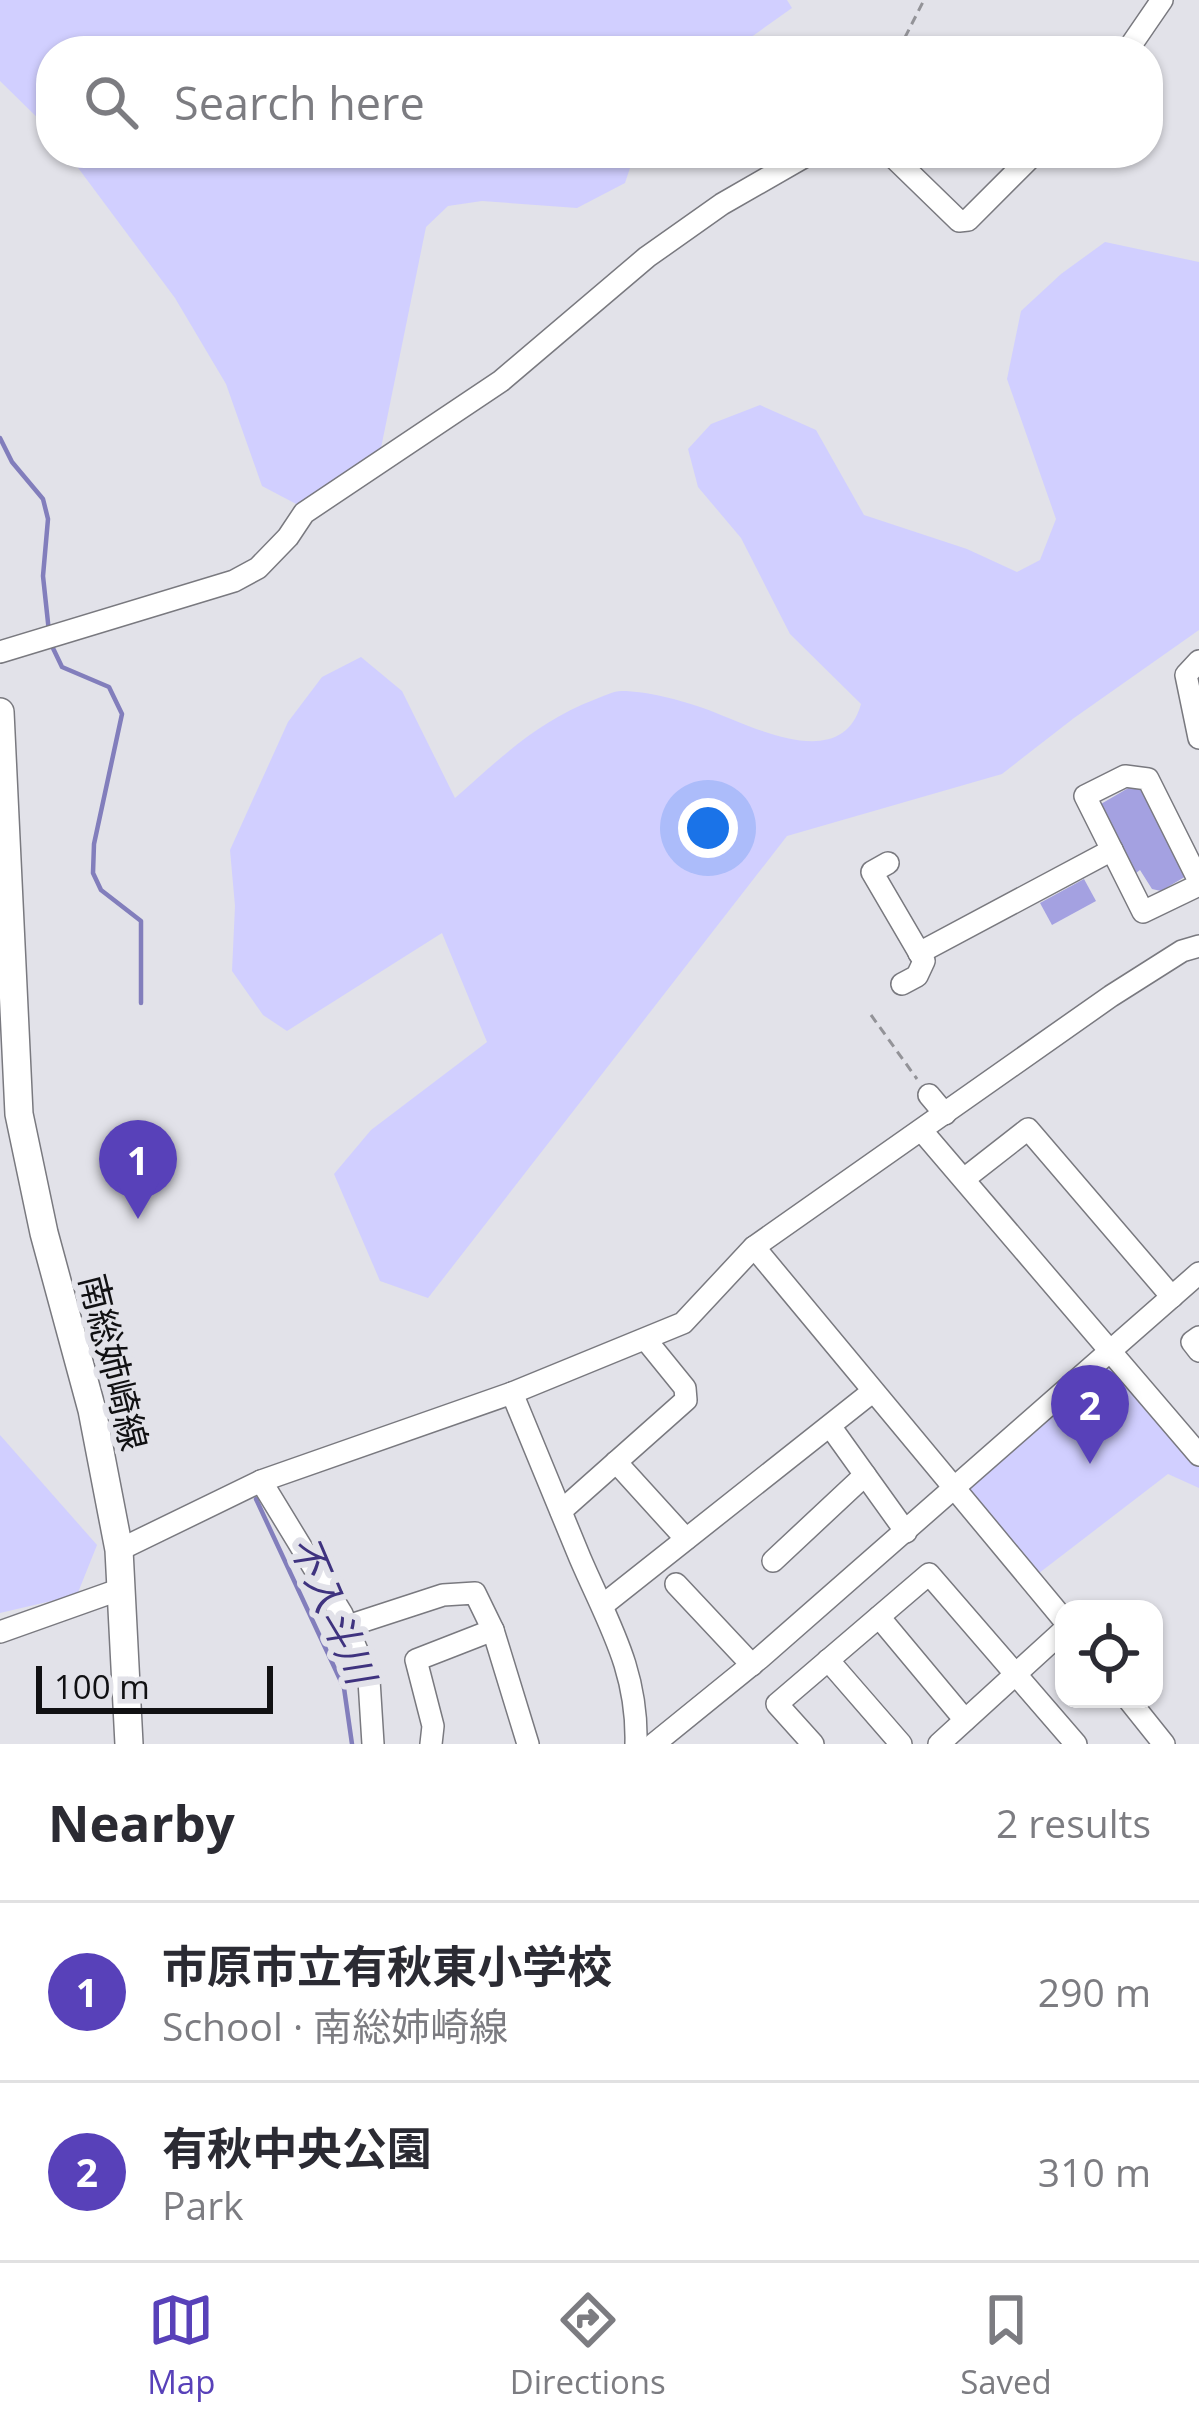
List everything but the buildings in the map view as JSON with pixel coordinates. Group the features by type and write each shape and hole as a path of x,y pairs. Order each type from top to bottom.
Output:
{"main road":[{"name":"南総姉崎線","path":"0,712 4,893 20,1114 44,1233 92,1410 118,1550 129,1744"}],"street":[{"path":"1137,36 1162,0"},
{"path":"0,652 210,590 258,568 304,513 501,381 647,257 722,203 784,168"},
{"path":"904,168 959,221 968,220 1020,168"},
{"path":"1199,661 1186,675 1199,738"},
{"path":"1125,776 1148,779 1199,883 1143,912 1085,796 1125,776"},
{"path":"887,863 872,872 916,975 1112,850"},
{"path":"118,1550 261,1481 512,1393 683,1323 708,1302 754,1247 1111,996 1182,951 1199,946"},
{"path":"929,1096 945,1114"},
{"path":"964,1179 1028,1129 1172,1297"},
{"path":"922,1131 1198,1450"},
{"path":"754,1247 1055,1609"},
{"path":"654,1744 906,1532 1199,1273"},
{"path":"1199,1336 1192,1342 1199,1351"},
{"path":"561,1511 688,1394 646,1340"},
{"path":"512,1393 603,1605 637,1705 636,1744"},
{"path":"603,1605 872,1393"},
{"path":"830,1426 906,1532"},
{"path":"616,1462 686,1539"},
{"path":"773,1561 866,1475"},
{"path":"261,1481 348,1626 370,1680 373,1744"},
{"path":"813,1744 777,1704 928,1574 1076,1744"},
{"path":"676,1584 752,1665"},
{"path":"0,1632 121,1589"},
{"path":"348,1626 442,1595 475,1593 493,1630 528,1744"},
{"path":"879,1617 965,1720"},
{"path":"430,1744 433,1726 416,1660 493,1630"},
{"path":"939,1744 1055,1638"},
{"path":"828,1660 901,1744"},
{"path":"1135,1708 1164,1744"}],"path":[{"path":"906,36 924,0"},
{"path":"871,1015 929,1096"}],"shaded area":[{"path":"0,0 787,0 792,8 753,36 36,36 36,116 0,81"},
{"path":"78,168 630,168 625,183 577,208 482,201 448,206 426,227 381,448 353,489 300,506 262,486 226,384 175,298"},
{"path":"1105,242 1199,262 1199,630 1002,774 787,836 428,1298 380,1281 334,1174 371,1130 487,1042 442,933 287,1031 263,1015 232,971 235,906 230,850 288,722 322,677 361,657 402,691 455,798 537,730 619,691 684,702 791,739 834,737 850,726 861,704 790,634 741,538 698,487 688,449 711,424 760,405 816,430 864,515 967,549 1017,572 1040,560 1056,519 1007,379 1021,311"},
{"path":"1112,1350 1199,1455 1199,1488 1168,1474 1030,1580 952,1488"},
{"path":"0,1435 97,1545 77,1595 0,1613"}],"waterway":[{"name":"不入斗川","path":"0,438 12,462 43,499 48,519 43,576 49,632"},
{"name":"不入斗川","path":"51,644 62,667 109,687 122,714 94,844 93,873 101,890 141,921 141,1003"},
{"name":"不入斗川","path":"256,1499 344,1688 352,1744"}],"place":[{"name":"市原市立有秋東小学校","path":"138,1219"},
{"name":"有秋中央公園","path":"1090,1464"}]}
